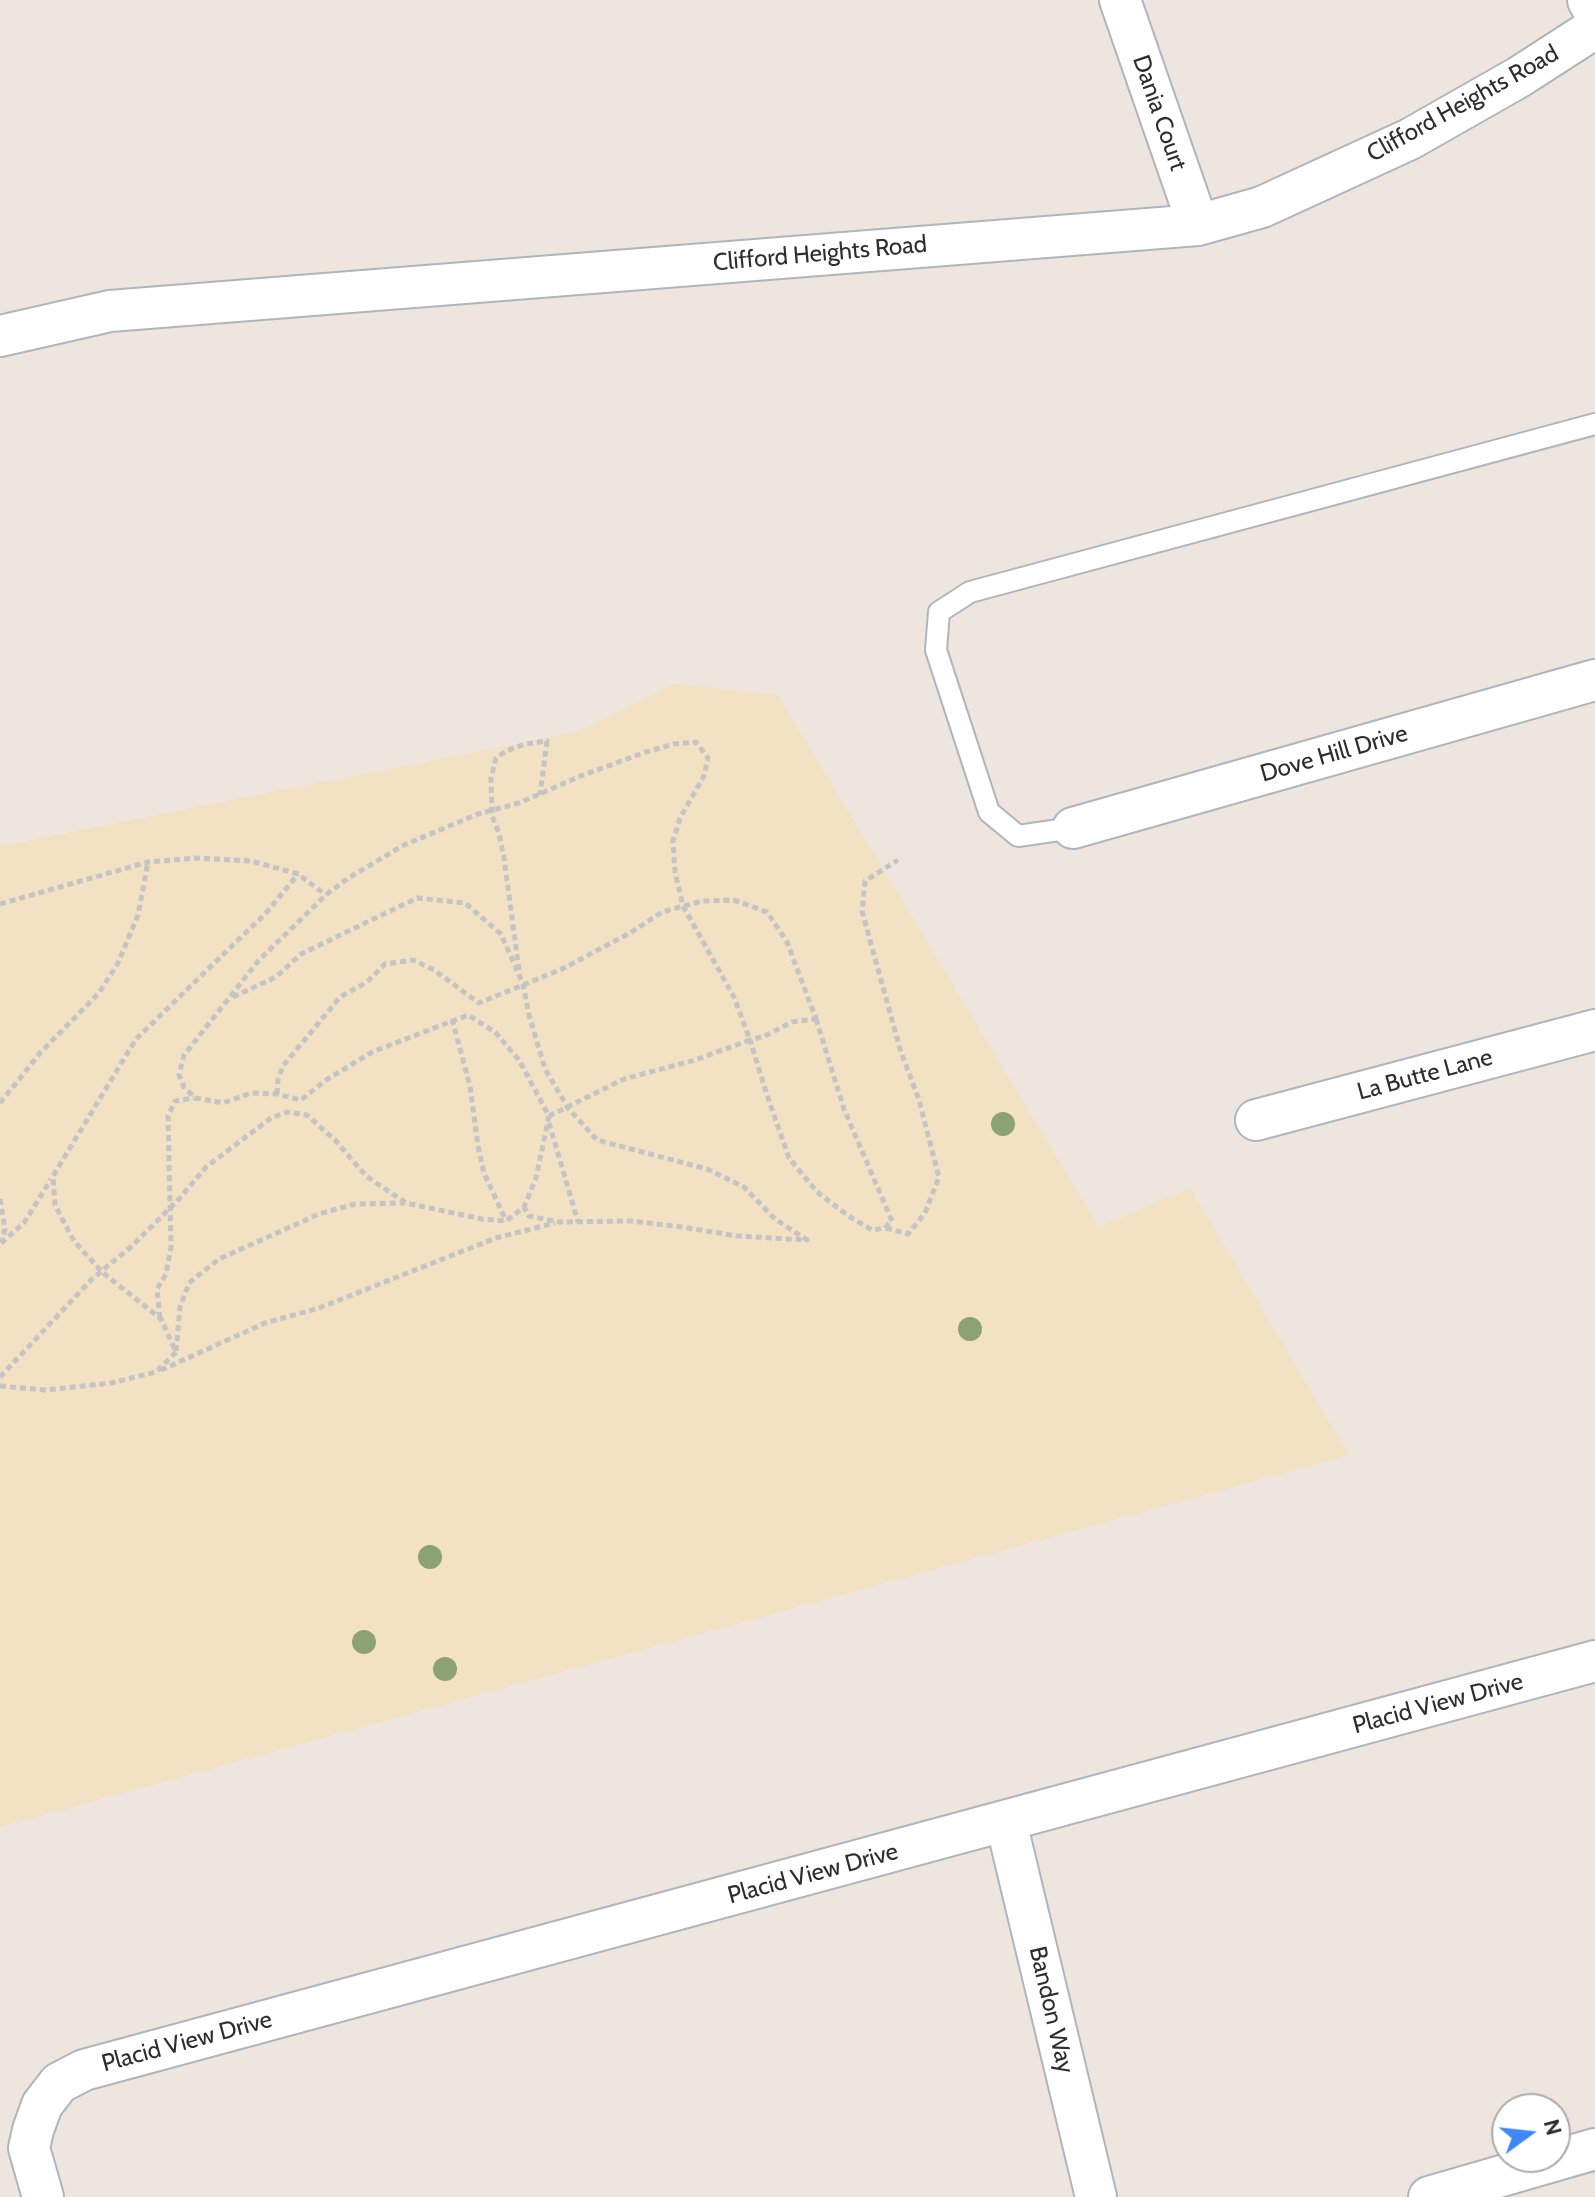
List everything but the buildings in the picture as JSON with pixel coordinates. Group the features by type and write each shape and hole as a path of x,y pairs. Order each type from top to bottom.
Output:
{"street":[{"name":"Dania Court","path":"1120,0 1198,225"},
{"path":"1590,0 1595,9"},
{"name":"Clifford Heights Road","path":"0,336 125,310 1198,225 1262,207 1410,139 1519,77 1595,28"},
{"name":"Dove Hill Drive","path":"1073,828 1595,680"},
{"name":"La Butte Lane","path":"1256,1120 1595,1030"},
{"name":"Placid View Drive","path":"43,2197 29,2148 42,2105 59,2083 84,2070 1595,1661"},
{"name":"Bandon Way","path":"1006,1822 1096,2197"},
{"path":"1429,2197 1595,2149"}],"lane":[{"path":"1073,828 1018,836 989,812 936,650 939,612 970,592 1595,424"}],"path":[{"path":"520,975 509,888 493,810 491,778 496,758 525,744 547,741 540,795"},
{"path":"194,1098 179,1075 184,1055 259,960 326,895 350,877 404,845 493,810 540,795 646,752 696,742 708,758 704,776 680,818 673,841 675,872 683,906 734,997 789,1158 817,1192 850,1217 872,1230 885,1228 908,1234 925,1213 939,1177 862,911 865,881 898,860"},
{"path":"0,904 148,862 197,858 251,861 298,874 326,895"},
{"path":"0,1103 40,1053 99,993 118,963 138,915 148,862"},
{"path":"0,1244 24,1223 136,1039 267,912 298,874"},
{"path":"229,999 276,977 301,954 417,898 465,903 501,934 523,984 545,1069 568,1108 597,1140 707,1169 744,1187 775,1219 807,1240 737,1236 631,1221 559,1222 529,1216 524,1207"},
{"path":"277,1094 283,1066 340,997 367,982 385,964 413,960 434,970 479,1003 562,969 662,912 702,901 734,900 767,912 787,942 816,1019 844,1109 892,1221 885,1228"},
{"path":"176,1352 161,1319 157,1289 166,1274 171,1247 168,1116 175,1101 194,1098 223,1103 251,1093 277,1094 301,1100 326,1080 372,1052 468,1015 495,1032 519,1060 549,1119 578,1222"},
{"path":"452,1019 470,1086 484,1173 506,1221"},
{"path":"156,1372 176,1352 180,1307 189,1283 219,1259 319,1214 355,1204 406,1203 506,1221 524,1207 536,1178 549,1119 624,1079 695,1060 765,1036 792,1022 816,1019"},
{"path":"0,1377 92,1279 170,1207 206,1167 271,1118 287,1112 307,1115 335,1140 366,1176 406,1203"},
{"path":"53,1176 55,1205 74,1241 102,1272 161,1319"},
{"path":"0,1199 5,1229 0,1244"},
{"path":"0,1386 46,1390 111,1383 156,1372 265,1323 319,1308 496,1238 559,1222"}],"sand":[{"path":"673,684 778,695 1099,1227 1190,1188 1349,1455 0,1827 0,846 577,732"}]}
